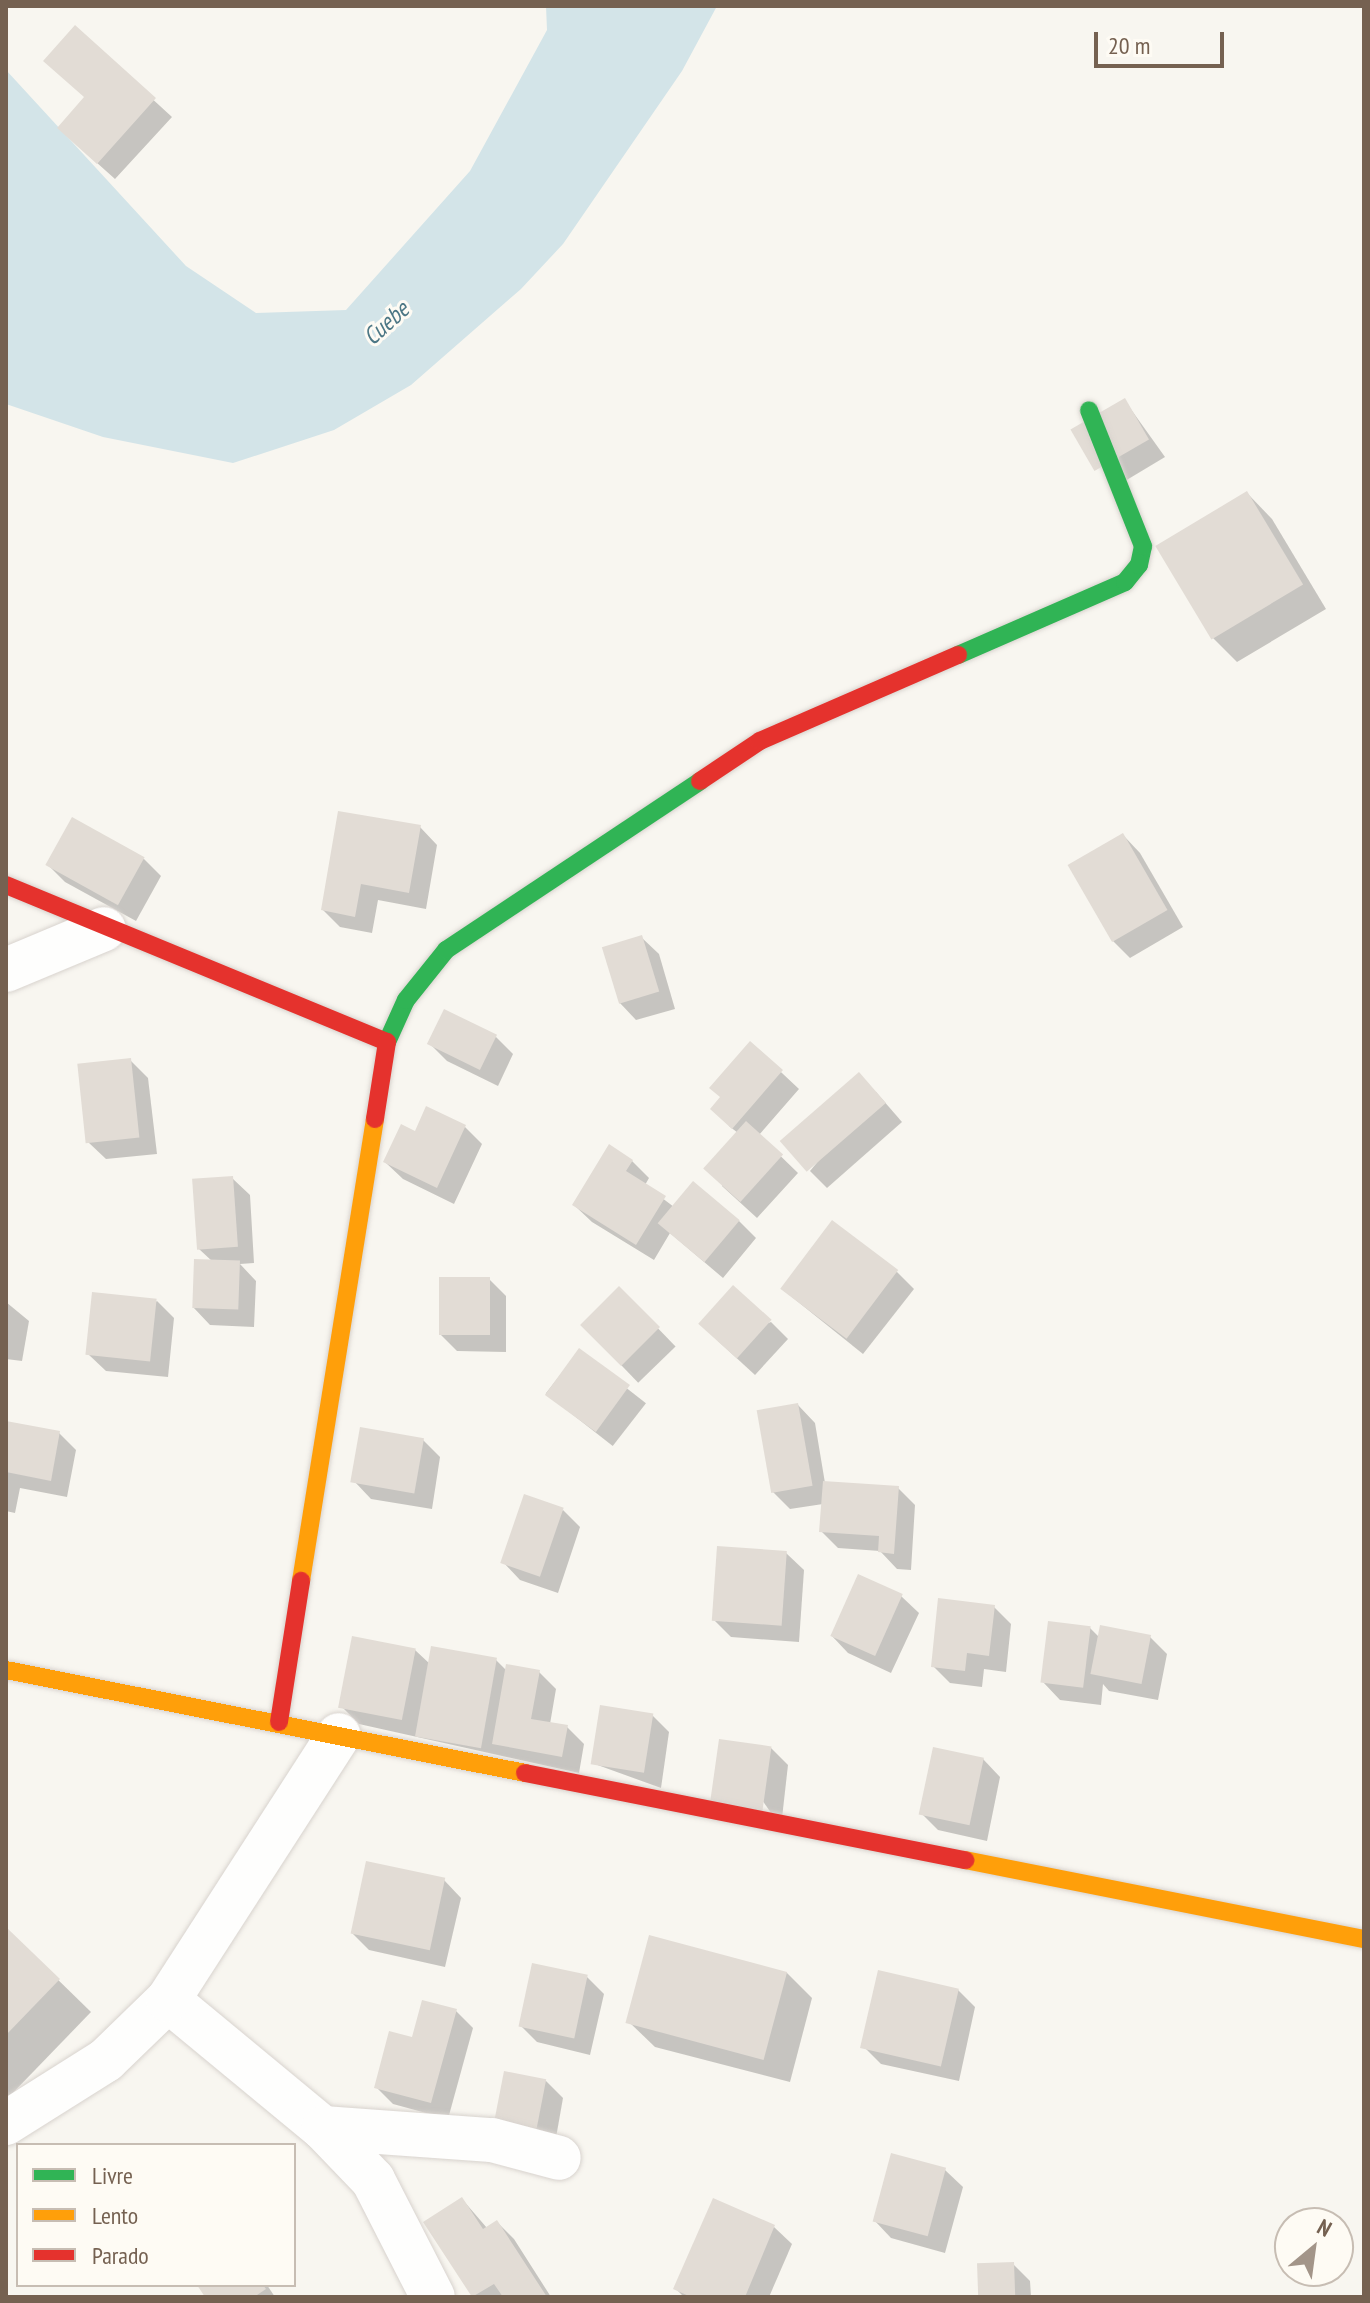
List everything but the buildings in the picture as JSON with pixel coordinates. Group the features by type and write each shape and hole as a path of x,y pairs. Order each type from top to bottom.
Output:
{"street":[{"path":"279,1722 387,1042 406,1000 446,950 760,741 1125,582 1139,565 1143,546 1089,410"},
{"path":"6,885 104,929 387,1042"},
{"path":"6,970 104,929"},
{"path":"6,1670 1364,1939"},
{"path":"6,2123 106,2060 168,2000 339,1735"},
{"path":"168,2000 323,2128 384,2194 433,2297"},
{"path":"323,2128 492,2140 559,2158"}],"water":[{"name":"Cuebe","path":"546,6 717,6 682,71 563,244 521,289 411,385 334,430 233,463 103,437 6,404 6,70 186,266 256,313 346,310 470,171 547,30"}],"traffic: fast":[{"path":"958,655 1125,582 1139,565 1143,546 1089,410"},
{"path":"387,1042 406,1000 446,950 700,781"}],"traffic: slow":[{"path":"301,1581 375,1119"},
{"path":"6,1670 525,1773"},
{"path":"965,1860 1364,1939"}],"traffic: jam":[{"path":"700,781 760,741 958,655"},
{"path":"6,885 387,1042 375,1119"},
{"path":"279,1722 301,1581"},
{"path":"525,1773 965,1860"}]}
